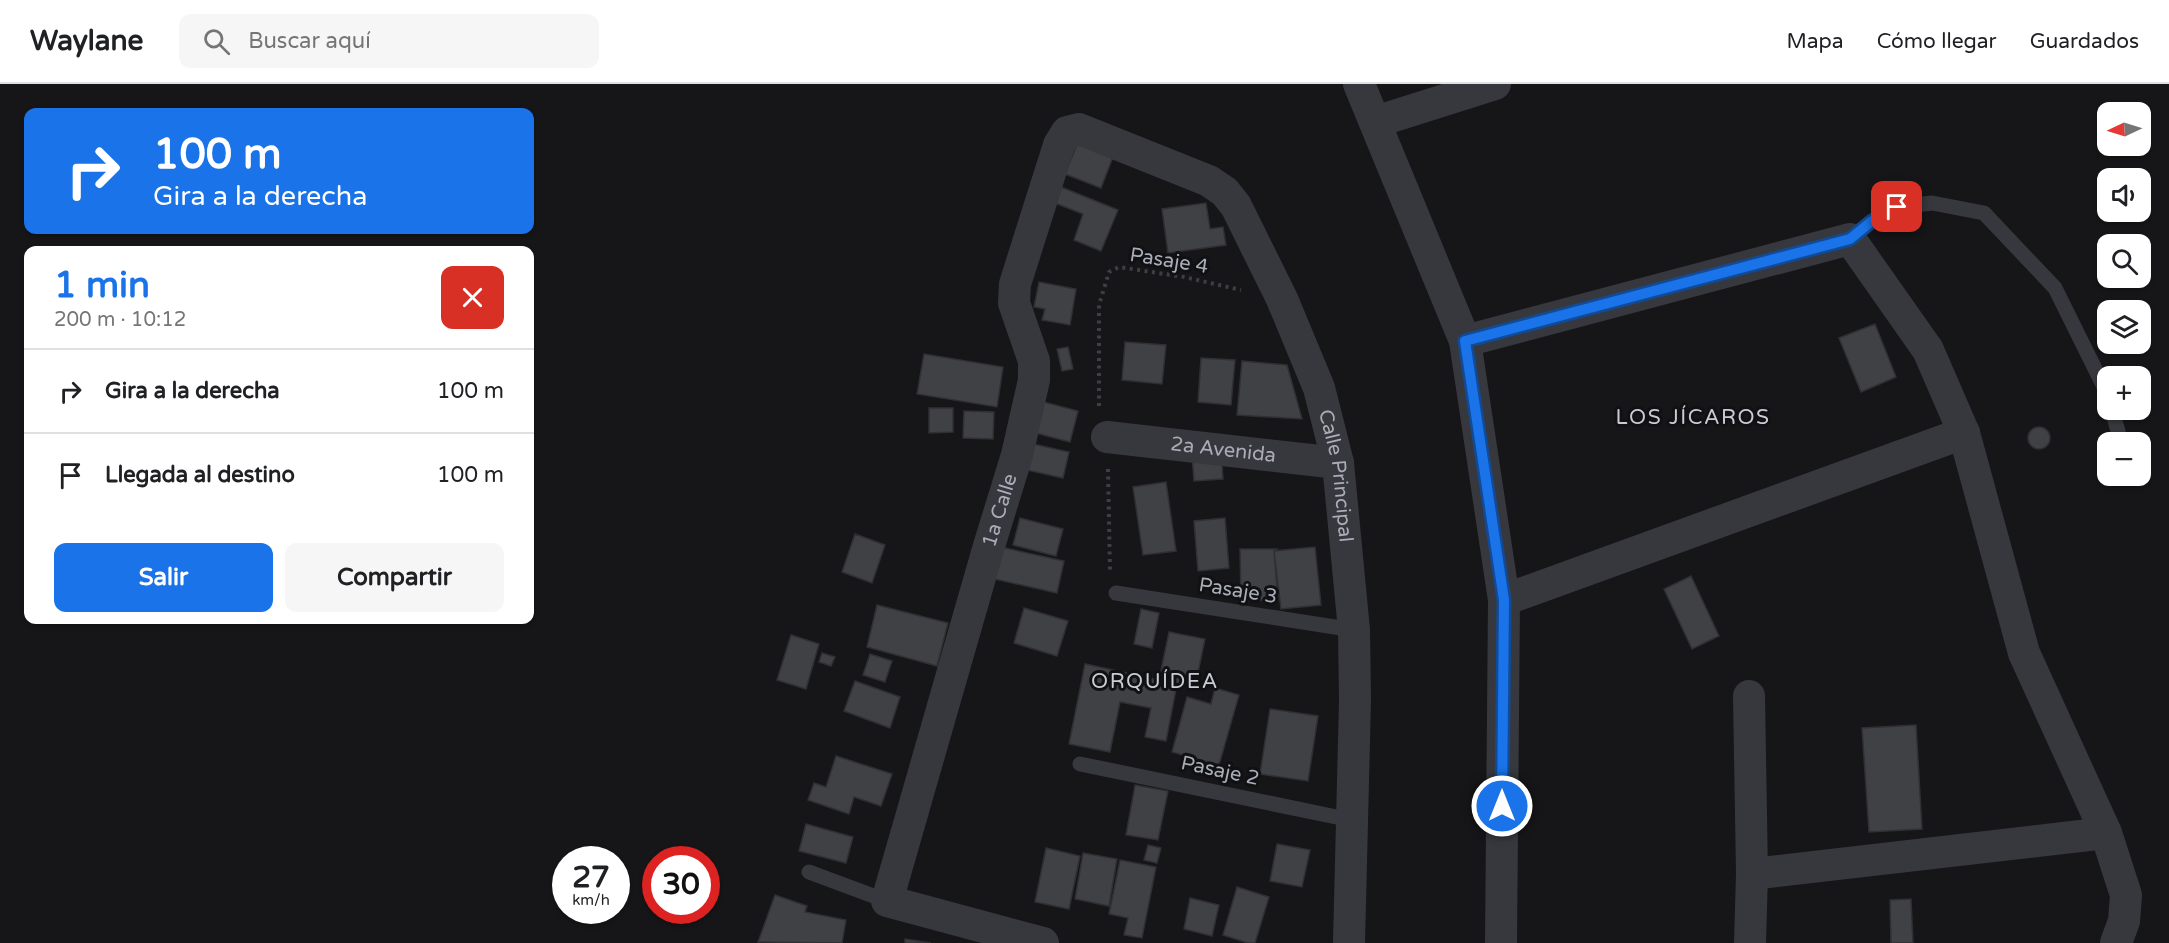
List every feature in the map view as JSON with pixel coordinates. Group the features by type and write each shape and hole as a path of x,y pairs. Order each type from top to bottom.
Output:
{"street":[{"path":"1359,84 1465,341 1504,600 1501,943"},
{"path":"1375,122 1495,84"},
{"name":"Calle Principal","path":"1079,129 1209,181 1225,192 1236,206 1282,299 1319,388 1338,464 1354,630 1355,700 1349,943"},
{"name":"1a Calle","path":"888,901 1017,455 1034,380 1034,361 1014,303 1015,284 1059,145 1067,132 1079,129"},
{"path":"1465,341 1850,239 1928,350 1964,433 2024,653 2106,833 2126,895 2124,921 2116,943"},
{"path":"1504,600 1964,433"},
{"name":"2a Avenida","path":"1107,436 1338,464"},
{"path":"1749,696 1752,874 1750,943"},
{"path":"1752,874 2106,833"},
{"path":"888,901 1043,943"}],"lane":[{"path":"1850,239 1872,221 1897,207 1932,203 1984,213 2055,288 2097,373"},
{"name":"Pasaje 3","path":"1116,593 1354,630"},
{"name":"Pasaje 2","path":"1080,764 1351,820"},
{"path":"809,872 888,901"}],"path":[{"name":"Pasaje 4","path":"1116,593 1110,582 1107,436 1099,411 1097,383 1099,304 1109,272 1119,267 1185,277 1282,299"}],"building":[{"path":"1081,135 1116,149 1101,188 1065,174"},
{"path":"1061,187 1118,210 1101,251 1074,240 1083,214 1055,203"},
{"path":"1206,203 1210,229 1223,227 1226,245 1168,253 1162,209"},
{"path":"1039,282 1076,289 1070,325 1042,320 1045,309 1034,307"},
{"path":"1875,324 1896,377 1861,392 1839,338"},
{"path":"1125,342 1166,345 1162,384 1122,380"},
{"path":"1068,347 1073,369 1062,371 1057,349"},
{"path":"924,354 1003,367 997,407 917,394"},
{"path":"1201,358 1235,360 1231,405 1198,402"},
{"path":"1242,361 1287,365 1302,419 1237,415"},
{"path":"1036,400 1078,411 1070,442 1028,431"},
{"path":"929,408 953,408 953,432 929,433"},
{"path":"964,411 994,412 993,439 963,438"},
{"path":"2039,427 2047,430 2050,438 2047,446 2039,449 2031,446 2028,438 2031,430"},
{"path":"1033,444 1069,452 1063,478 1027,470"},
{"path":"1221,453 1223,479 1194,481 1192,455"},
{"path":"1166,482 1176,551 1143,555 1133,487"},
{"path":"1020,518 1063,529 1056,556 1013,545"},
{"path":"1225,518 1229,568 1198,571 1194,521"},
{"path":"855,534 885,545 872,583 842,572"},
{"path":"996,546 1064,561 1057,593 990,578"},
{"path":"1315,547 1321,605 1281,609 1274,551"},
{"path":"1240,549 1277,549 1274,551 1278,600 1241,601"},
{"path":"1691,576 1719,636 1692,649 1664,589"},
{"path":"877,605 948,623 937,666 867,647"},
{"path":"1024,608 1068,621 1057,656 1014,643"},
{"path":"1141,609 1159,613 1152,648 1134,644"},
{"path":"1169,632 1205,639 1195,687 1177,684 1166,741 1145,737 1151,708 1120,702 1110,752 1069,744 1085,664 1159,680"},
{"path":"791,635 819,644 806,689 777,680"},
{"path":"822,653 835,657 831,666 819,662"},
{"path":"870,654 892,661 885,682 863,675"},
{"path":"855,681 900,697 890,728 844,711"},
{"path":"1215,688 1239,695 1219,765 1172,752 1187,697 1211,704"},
{"path":"1270,709 1318,716 1308,781 1260,774"},
{"path":"1916,725 1922,829 1869,832 1862,728"},
{"path":"836,756 892,774 881,806 854,797 849,814 808,800 814,783 826,787"},
{"path":"1135,785 1168,791 1158,840 1126,835"},
{"path":"806,824 853,837 846,863 799,851"},
{"path":"1277,844 1310,850 1302,887 1270,881"},
{"path":"1148,845 1161,848 1157,863 1144,860"},
{"path":"1046,848 1080,856 1069,909 1035,902"},
{"path":"1083,853 1117,859 1109,906 1075,899"},
{"path":"1120,860 1156,867 1142,938 1124,935 1128,918 1109,914"},
{"path":"1237,887 1269,897 1255,943 1223,935"},
{"path":"775,895 807,906 805,912 846,920 842,943 758,942"},
{"path":"1190,898 1219,905 1212,936 1184,929"},
{"path":"1911,899 1913,943 1891,943 1890,900"},
{"path":"905,939 931,943 905,943"}],"district":[{"name":"LOS JÍCAROS","path":"1693,417"},
{"name":"ORQUÍDEA","path":"1155,681"}],"route":[{"path":"1502,806 1504,600 1465,341 1850,239 1872,221 1897,207"}]}
